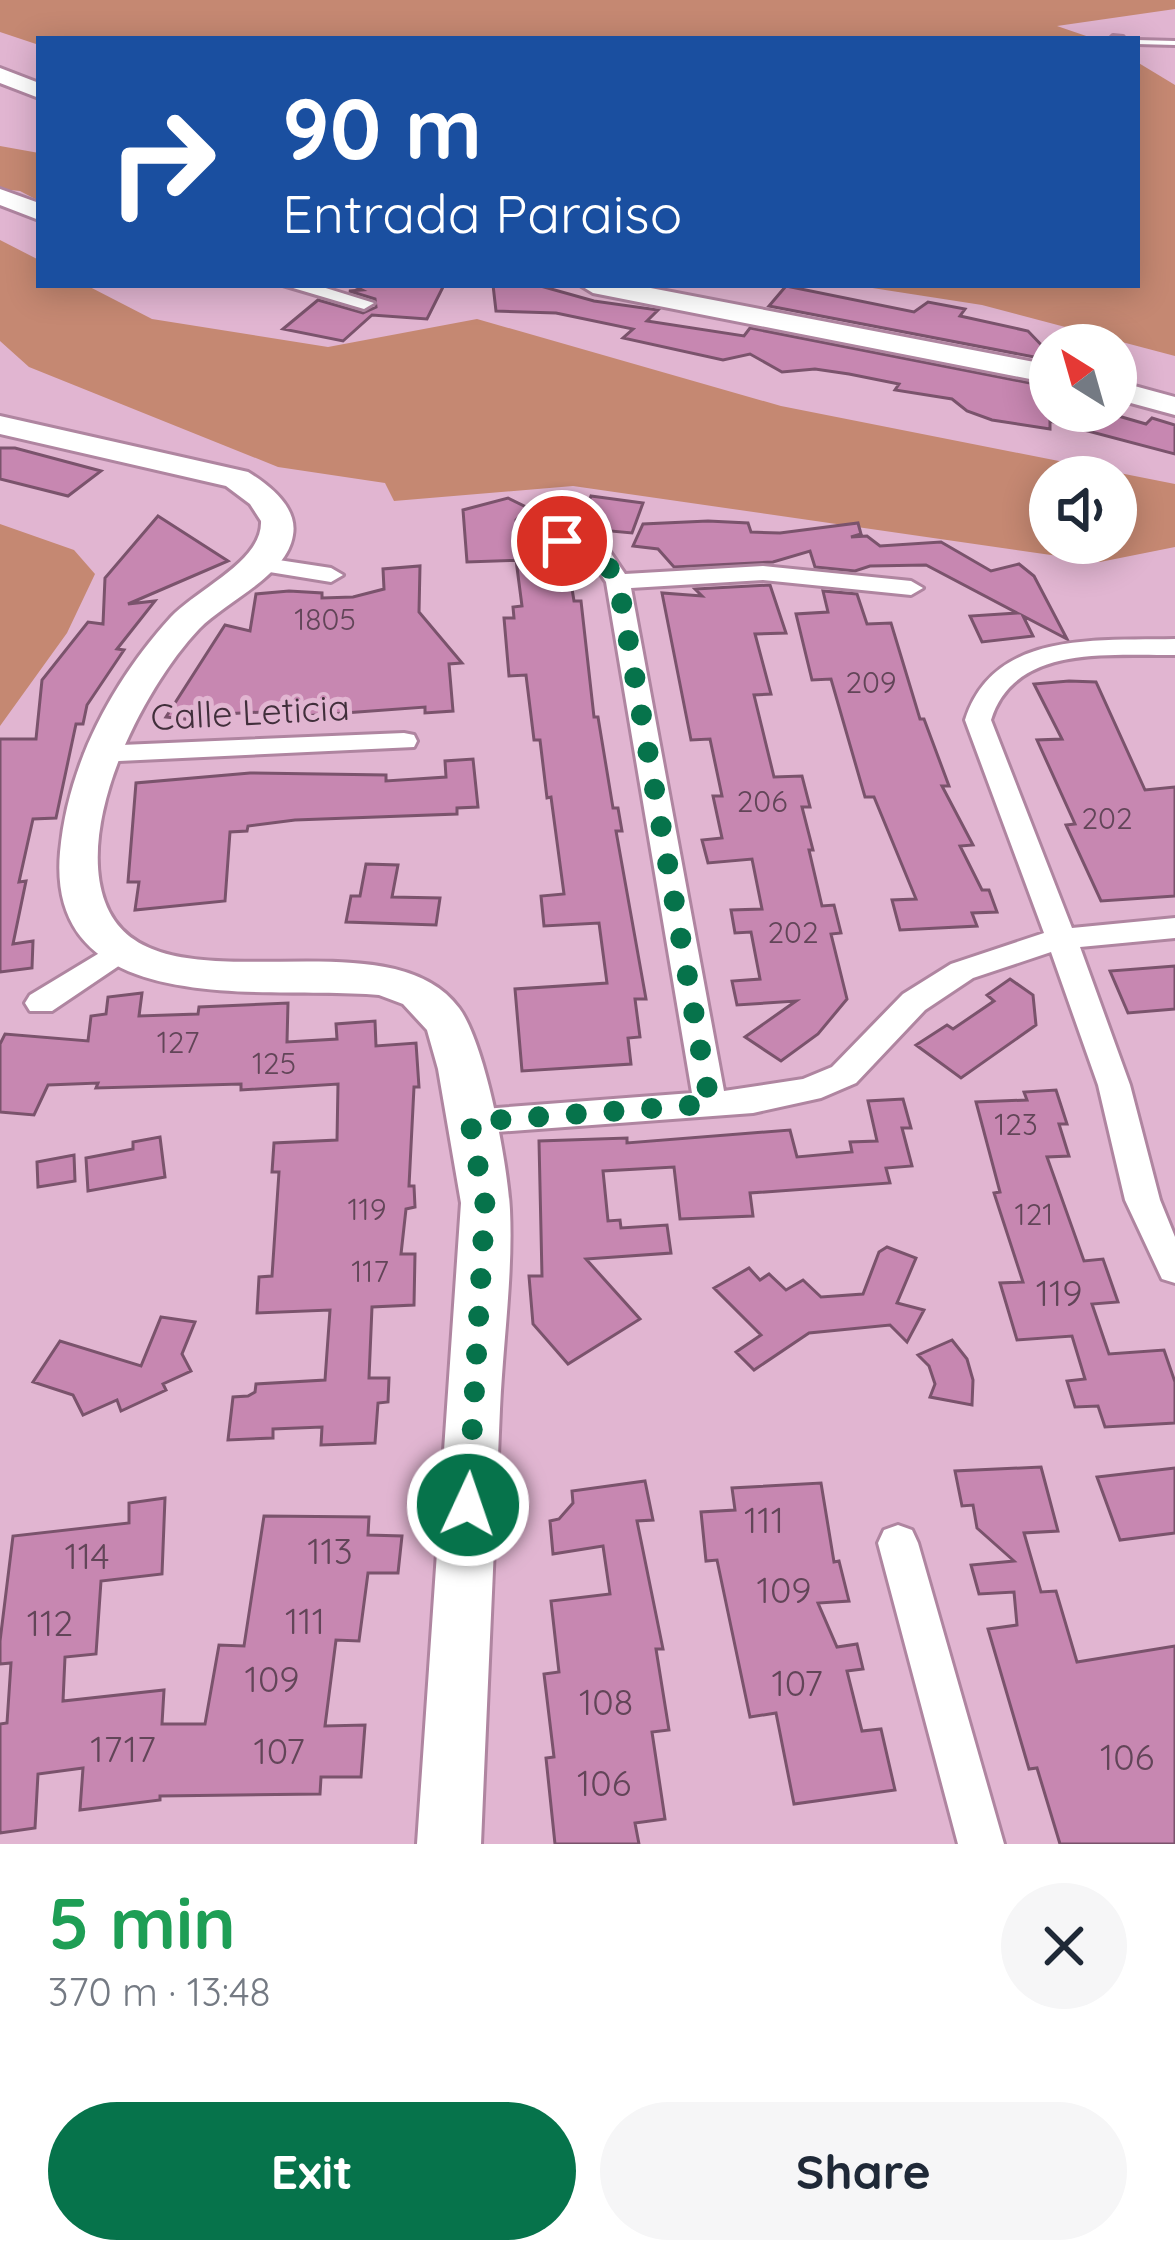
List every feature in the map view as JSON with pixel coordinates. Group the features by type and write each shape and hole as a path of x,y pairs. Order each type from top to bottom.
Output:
{"street":[{"path":"0,75 36,90"},
{"path":"0,196 36,211"},
{"path":"306,288 364,302"},
{"path":"608,288 1029,370"},
{"path":"1137,396 1175,406"},
{"path":"0,425 237,479 263,495 277,522 275,542 259,564 214,596 157,658 98,754 82,832 82,902 96,928 121,950 150,966 187,976 356,976 388,981 424,997 442,1016 463,1075 485,1204 449,1844"},
{"path":"562,541 600,554 618,582 710,1104"},
{"path":"259,564 331,575"},
{"path":"618,582 763,573 911,588"},
{"path":"1175,647 1075,652 1030,661 995,680 979,703 978,720 1115,1089 1133,1176 1175,1269"},
{"name":"Calle Leticia","path":"98,754 404,740"},
{"path":"470,1122 778,1097 844,1075 914,1002 988,959 1059,939 1175,928"},
{"path":"40,1003 121,950"},
{"path":"898,1543 981,1844"}],"lane":[{"path":"1140,42 1175,43"}],"shaded area":[{"path":"0,0 1175,0 1175,9 1057,26 1086,36 36,36 36,44 0,32"},
{"path":"1140,64 1175,85 1175,356 1137,346 1137,324 1054,324 982,305 872,288 1140,288"},
{"path":"0,146 36,152 36,199 20,191 0,189"},
{"path":"0,240 36,258 36,288 92,288 152,319 328,347 477,319 781,406 1034,456 1029,456 1029,552 573,486 394,501 385,483 278,467 29,367 0,341"},
{"path":"1137,476 1175,484 1175,547 1137,555"},
{"path":"0,524 74,550 95,574 67,633 0,726"}],"building":[{"path":"358,288 442,288 427,319 372,315 343,341 283,329 318,300 363,313 376,307 375,299 349,291 362,290"},
{"path":"493,288 548,288 594,301 658,310 647,321 744,336 750,328 1029,383 1029,426 992,420 967,411 952,399 895,390 899,384 815,369 782,372 750,354 723,360 623,338 633,329 556,313 496,311"},
{"path":"784,288 796,288 914,312 928,302 965,309 960,316 1028,331 1029,356 769,306"},
{"path":"1152,418 1175,425 1175,454 1092,432 1137,432 1137,421 1146,424"},
{"path":"0,448 101,471 68,496 0,479"},
{"path":"591,496 643,503 632,533 578,528"},
{"path":"508,498 528,508 516,520 522,560 467,562 463,510"},
{"path":"158,516 228,561 128,604 155,601 117,649 124,650 87,705 83,724 76,724 56,818 33,819 19,882 26,881 13,944 33,941 32,968 0,972 0,739 36,739 42,680 88,622 103,624 105,578"},
{"path":"748,523 751,532 780,533 858,523 861,534 851,537 867,536 880,546 941,542 991,571 1019,564 1034,576 1067,639 1023,616 1033,636 982,642 970,616 1017,613 926,565 870,566 855,571 815,567 810,551 773,562 674,567 658,549 633,546 643,524"},
{"path":"567,558 574,601 581,601 594,717 598,717 613,808 618,808 622,831 616,831 646,999 635,999 640,1037 628,1038 631,1064 522,1071 515,989 607,983 599,923 544,926 541,896 564,894 551,797 547,798 540,740 534,740 526,675 509,676 504,618 514,618 513,607 522,606 516,560"},
{"path":"420,566 419,612 462,663 449,664 453,711 425,713 425,707 262,719 263,712 223,714 219,723 166,717 225,625 250,631 256,594 289,591 322,593 322,598 353,597 384,589 383,569"},
{"path":"770,585 786,633 755,634 771,694 754,695 774,777 802,776 810,807 802,807 813,850 809,850 822,906 834,905 841,933 831,934 847,999 818,1034 781,1061 745,1037 796,1001 737,1005 732,981 760,979 751,932 735,933 731,910 762,909 752,859 708,863 702,840 722,838 713,796 722,796 710,739 691,740 662,593 702,596 695,589"},
{"path":"823,591 857,594 867,624 891,623 920,719 924,719 949,786 942,786 973,845 960,846 982,890 989,890 997,912 972,913 977,926 900,930 892,900 916,899 874,797 865,797 831,679 812,680 796,614 828,612"},
{"path":"1096,682 1145,790 1175,787 1175,896 1101,901 1066,825 1075,824 1037,740 1062,739 1034,684"},
{"path":"473,759 478,807 457,808 457,814 248,826 247,831 230,832 225,901 135,910 139,882 128,882 136,783 250,773 386,775 386,781 446,777 445,761"},
{"path":"366,864 398,865 392,897 440,898 436,925 346,922 351,896 360,896"},
{"path":"1175,966 1175,1009 1128,1013 1110,971"},
{"path":"1010,979 1033,995 1036,1025 961,1078 916,1045 947,1025 953,1029 994,1001 987,995"},
{"path":"142,993 139,1016 198,1014 199,1007 288,1003 287,1042 337,1039 336,1024 375,1021 376,1046 416,1043 419,1087 414,1087 409,1186 414,1186 415,1207 406,1209 401,1254 415,1254 414,1305 372,1307 369,1378 389,1378 388,1402 378,1403 375,1443 321,1445 322,1427 273,1429 273,1438 228,1440 233,1397 248,1396 255,1392 256,1384 325,1380 330,1310 257,1313 259,1277 272,1276 279,1172 272,1172 274,1143 337,1140 338,1084 241,1090 241,1084 48,1085 34,1115 0,1112 0,1044 5,1034 88,1041 91,1016 106,1014 108,997"},
{"path":"1056,1090 1067,1124 1059,1124 1069,1156 1047,1157 1084,1261 1103,1259 1118,1302 1092,1304 1109,1354 1164,1350 1175,1382 1175,1423 1105,1427 1098,1406 1075,1407 1067,1381 1085,1379 1072,1336 1017,1340 1000,1283 1023,1282 994,1193 1000,1192 976,1102 1027,1100 1024,1092"},
{"path":"903,1099 911,1128 902,1128 912,1166 886,1168 890,1183 750,1193 753,1216 680,1219 674,1167 603,1171 608,1221 620,1220 621,1228 667,1225 671,1253 586,1259 640,1319 568,1364 533,1324 529,1276 542,1276 539,1141 627,1138 627,1143 790,1130 797,1157 852,1152 850,1142 877,1141 868,1101"},
{"path":"160,1137 165,1177 88,1191 86,1158 133,1149 133,1142"},
{"path":"74,1155 75,1181 38,1187 37,1162"},
{"path":"887,1247 916,1258 897,1303 924,1310 907,1342 890,1325 809,1333 754,1370 736,1352 761,1335 714,1288 749,1268 760,1280 769,1274 786,1290 803,1280 821,1297 863,1294 879,1252"},
{"path":"161,1317 195,1322 182,1354 191,1371 163,1384 166,1390 121,1411 117,1400 83,1415 73,1395 33,1382 60,1341 141,1366"},
{"path":"952,1340 967,1359 973,1380 972,1405 930,1397 935,1384 929,1366 918,1355"},
{"path":"1041,1467 1058,1531 1024,1533 1041,1592 1056,1591 1077,1662 1175,1646 1175,1844 1060,1844 1037,1768 1029,1769 988,1629 1017,1625 1014,1592 979,1594 971,1565 1014,1561 977,1528 973,1505 962,1506 955,1471"},
{"path":"1175,1468 1175,1533 1120,1540 1097,1477"},
{"path":"645,1481 653,1520 637,1521 663,1649 656,1649 669,1730 652,1732 665,1819 635,1823 639,1844 555,1844 546,1758 554,1757 544,1674 559,1672 551,1601 610,1594 603,1546 553,1554 550,1521 559,1519 573,1503 572,1491"},
{"path":"821,1483 834,1562 839,1561 849,1601 818,1603 837,1647 857,1644 863,1669 847,1671 862,1731 881,1729 895,1790 794,1804 776,1713 750,1717 717,1560 706,1561 701,1512 735,1510 732,1488"},
{"path":"165,1498 162,1574 101,1581 96,1654 65,1657 63,1701 164,1690 162,1724 205,1724 219,1645 244,1646 264,1516 369,1517 368,1535 402,1536 398,1573 368,1573 359,1641 336,1640 325,1726 365,1725 361,1777 321,1777 320,1794 160,1796 160,1800 80,1810 83,1768 38,1774 35,1828 0,1833 0,1724 7,1723 11,1663 0,1664 0,1641 13,1536 129,1523 129,1503"}],"route":[{"path":"468,1505 485,1204 470,1122 710,1104 618,582 600,554 562,541"}]}
